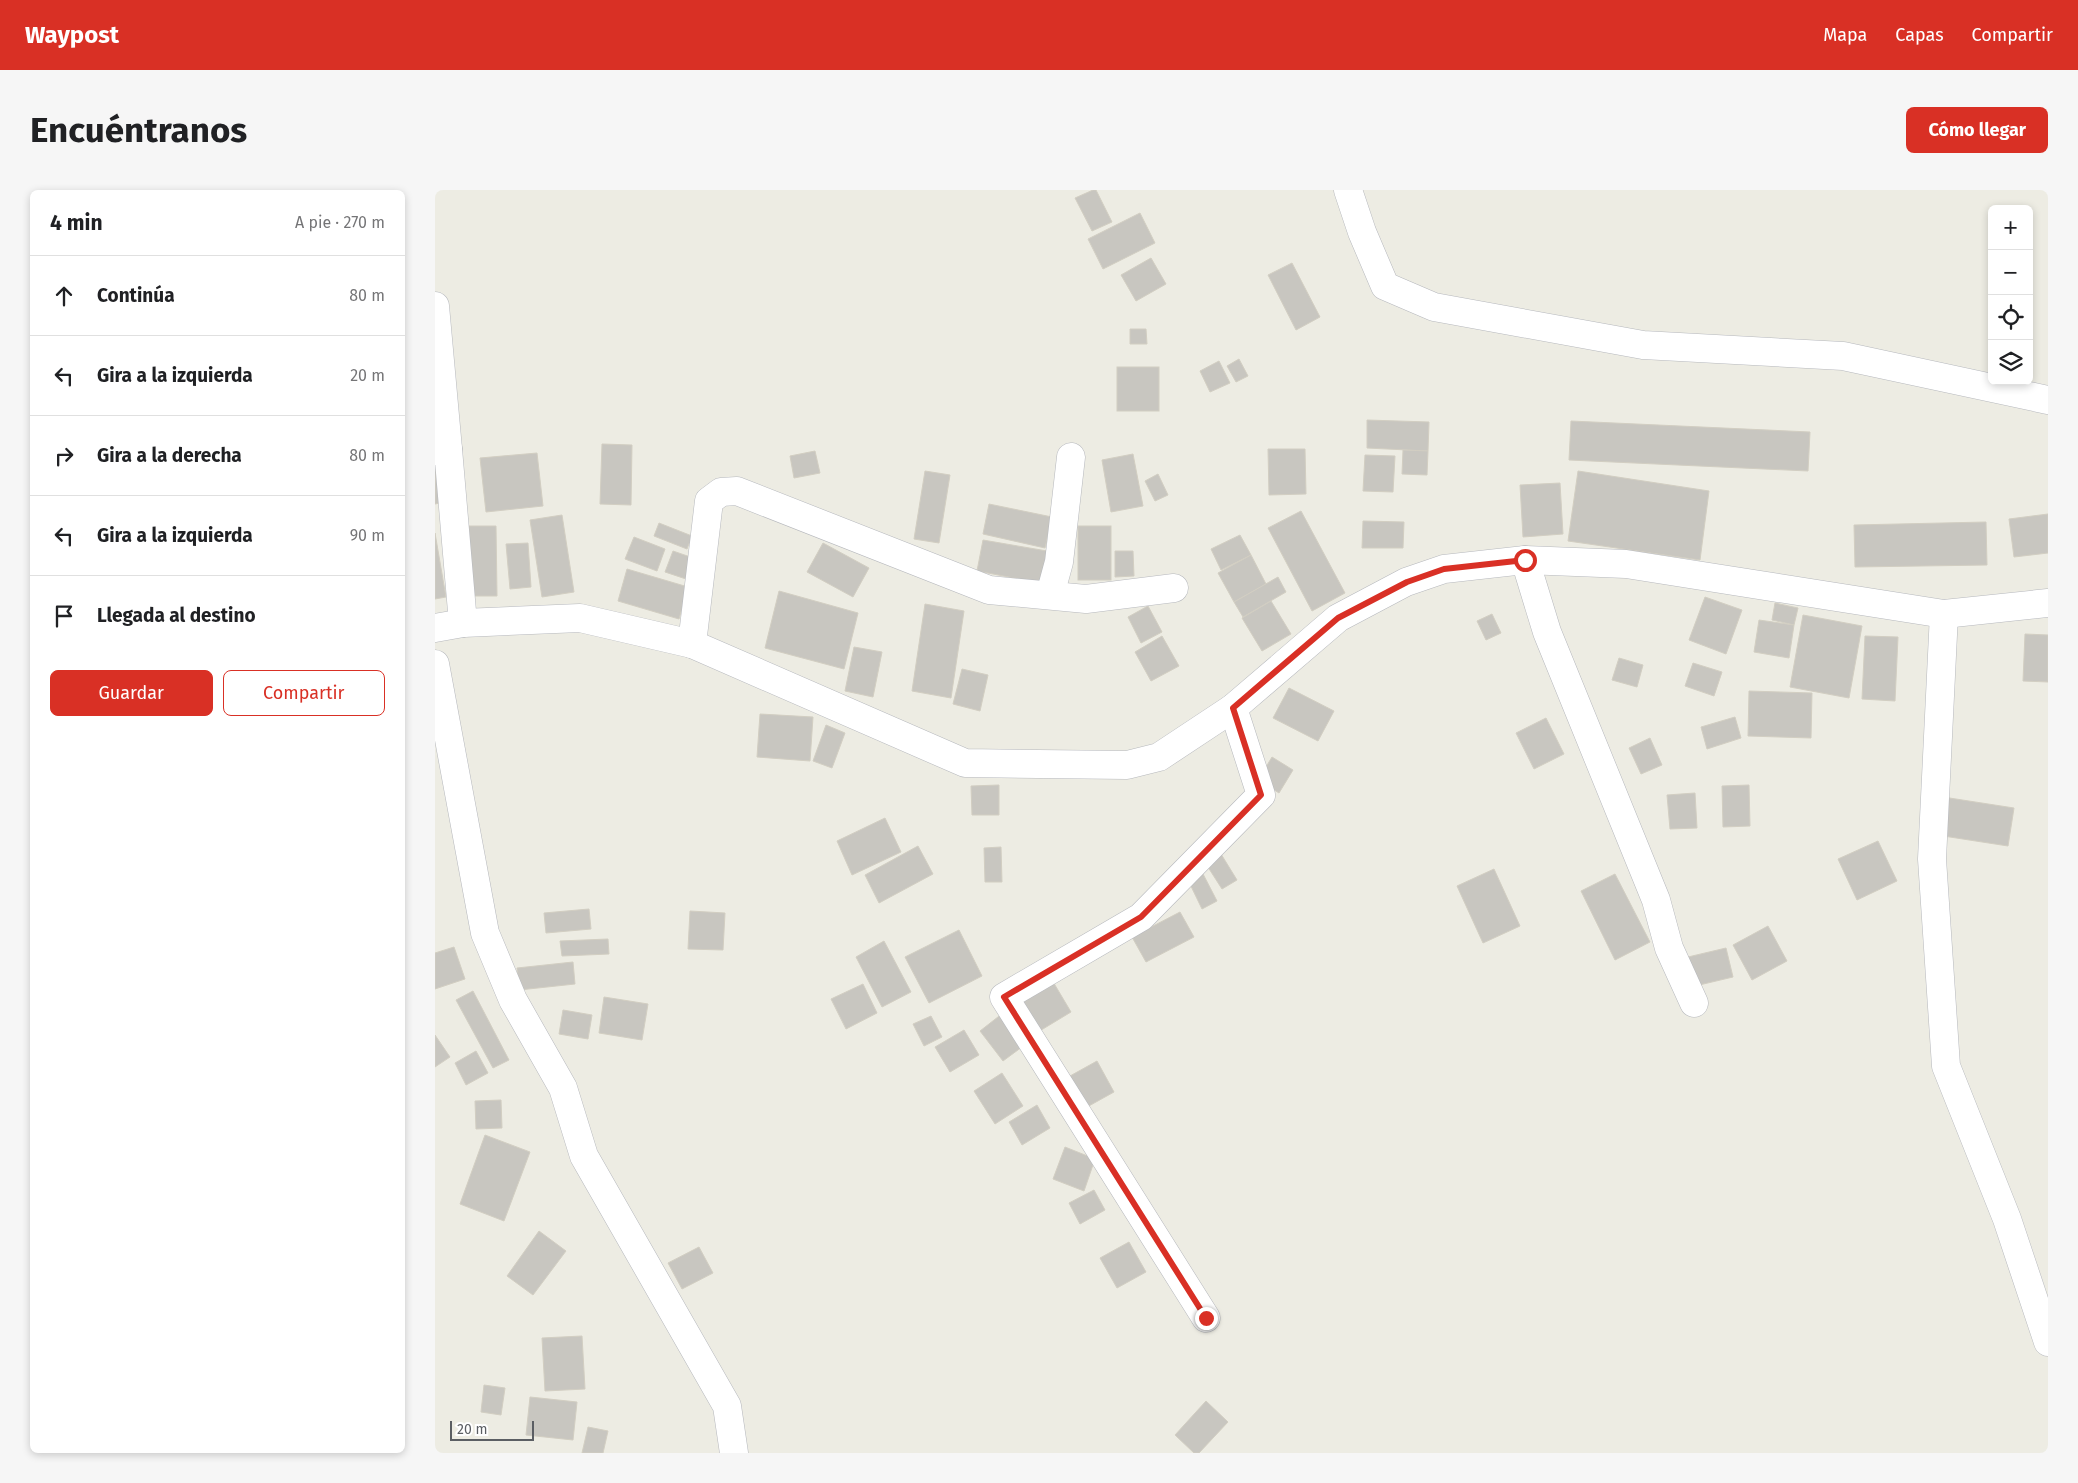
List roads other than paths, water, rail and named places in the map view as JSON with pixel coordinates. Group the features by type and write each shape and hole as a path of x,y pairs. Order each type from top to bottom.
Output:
{"street":[{"path":"1348,190 1362,232 1385,286 1435,307 1643,345 1843,356 2048,400"},
{"path":"435,308 442,450 463,623"},
{"path":"1050,595 1059,562 1071,457"},
{"path":"692,644 709,501 721,492 737,491 989,590 1086,599 1174,588"},
{"path":"435,628 463,623 580,618 692,644 965,763 1127,765 1159,757 1233,708 1338,618 1407,582 1444,569 1525,560 1626,564 1944,614 2048,603"},
{"path":"1525,560 1547,632 1656,900 1669,948 1694,1003"},
{"path":"1944,614 1932,859 1946,1066 2007,1219 2048,1342"},
{"path":"435,664 485,934 513,1000 563,1088 584,1156 727,1406 734,1453"},
{"path":"1206,1318 1004,997 1141,917 1261,795 1233,708"}]}
